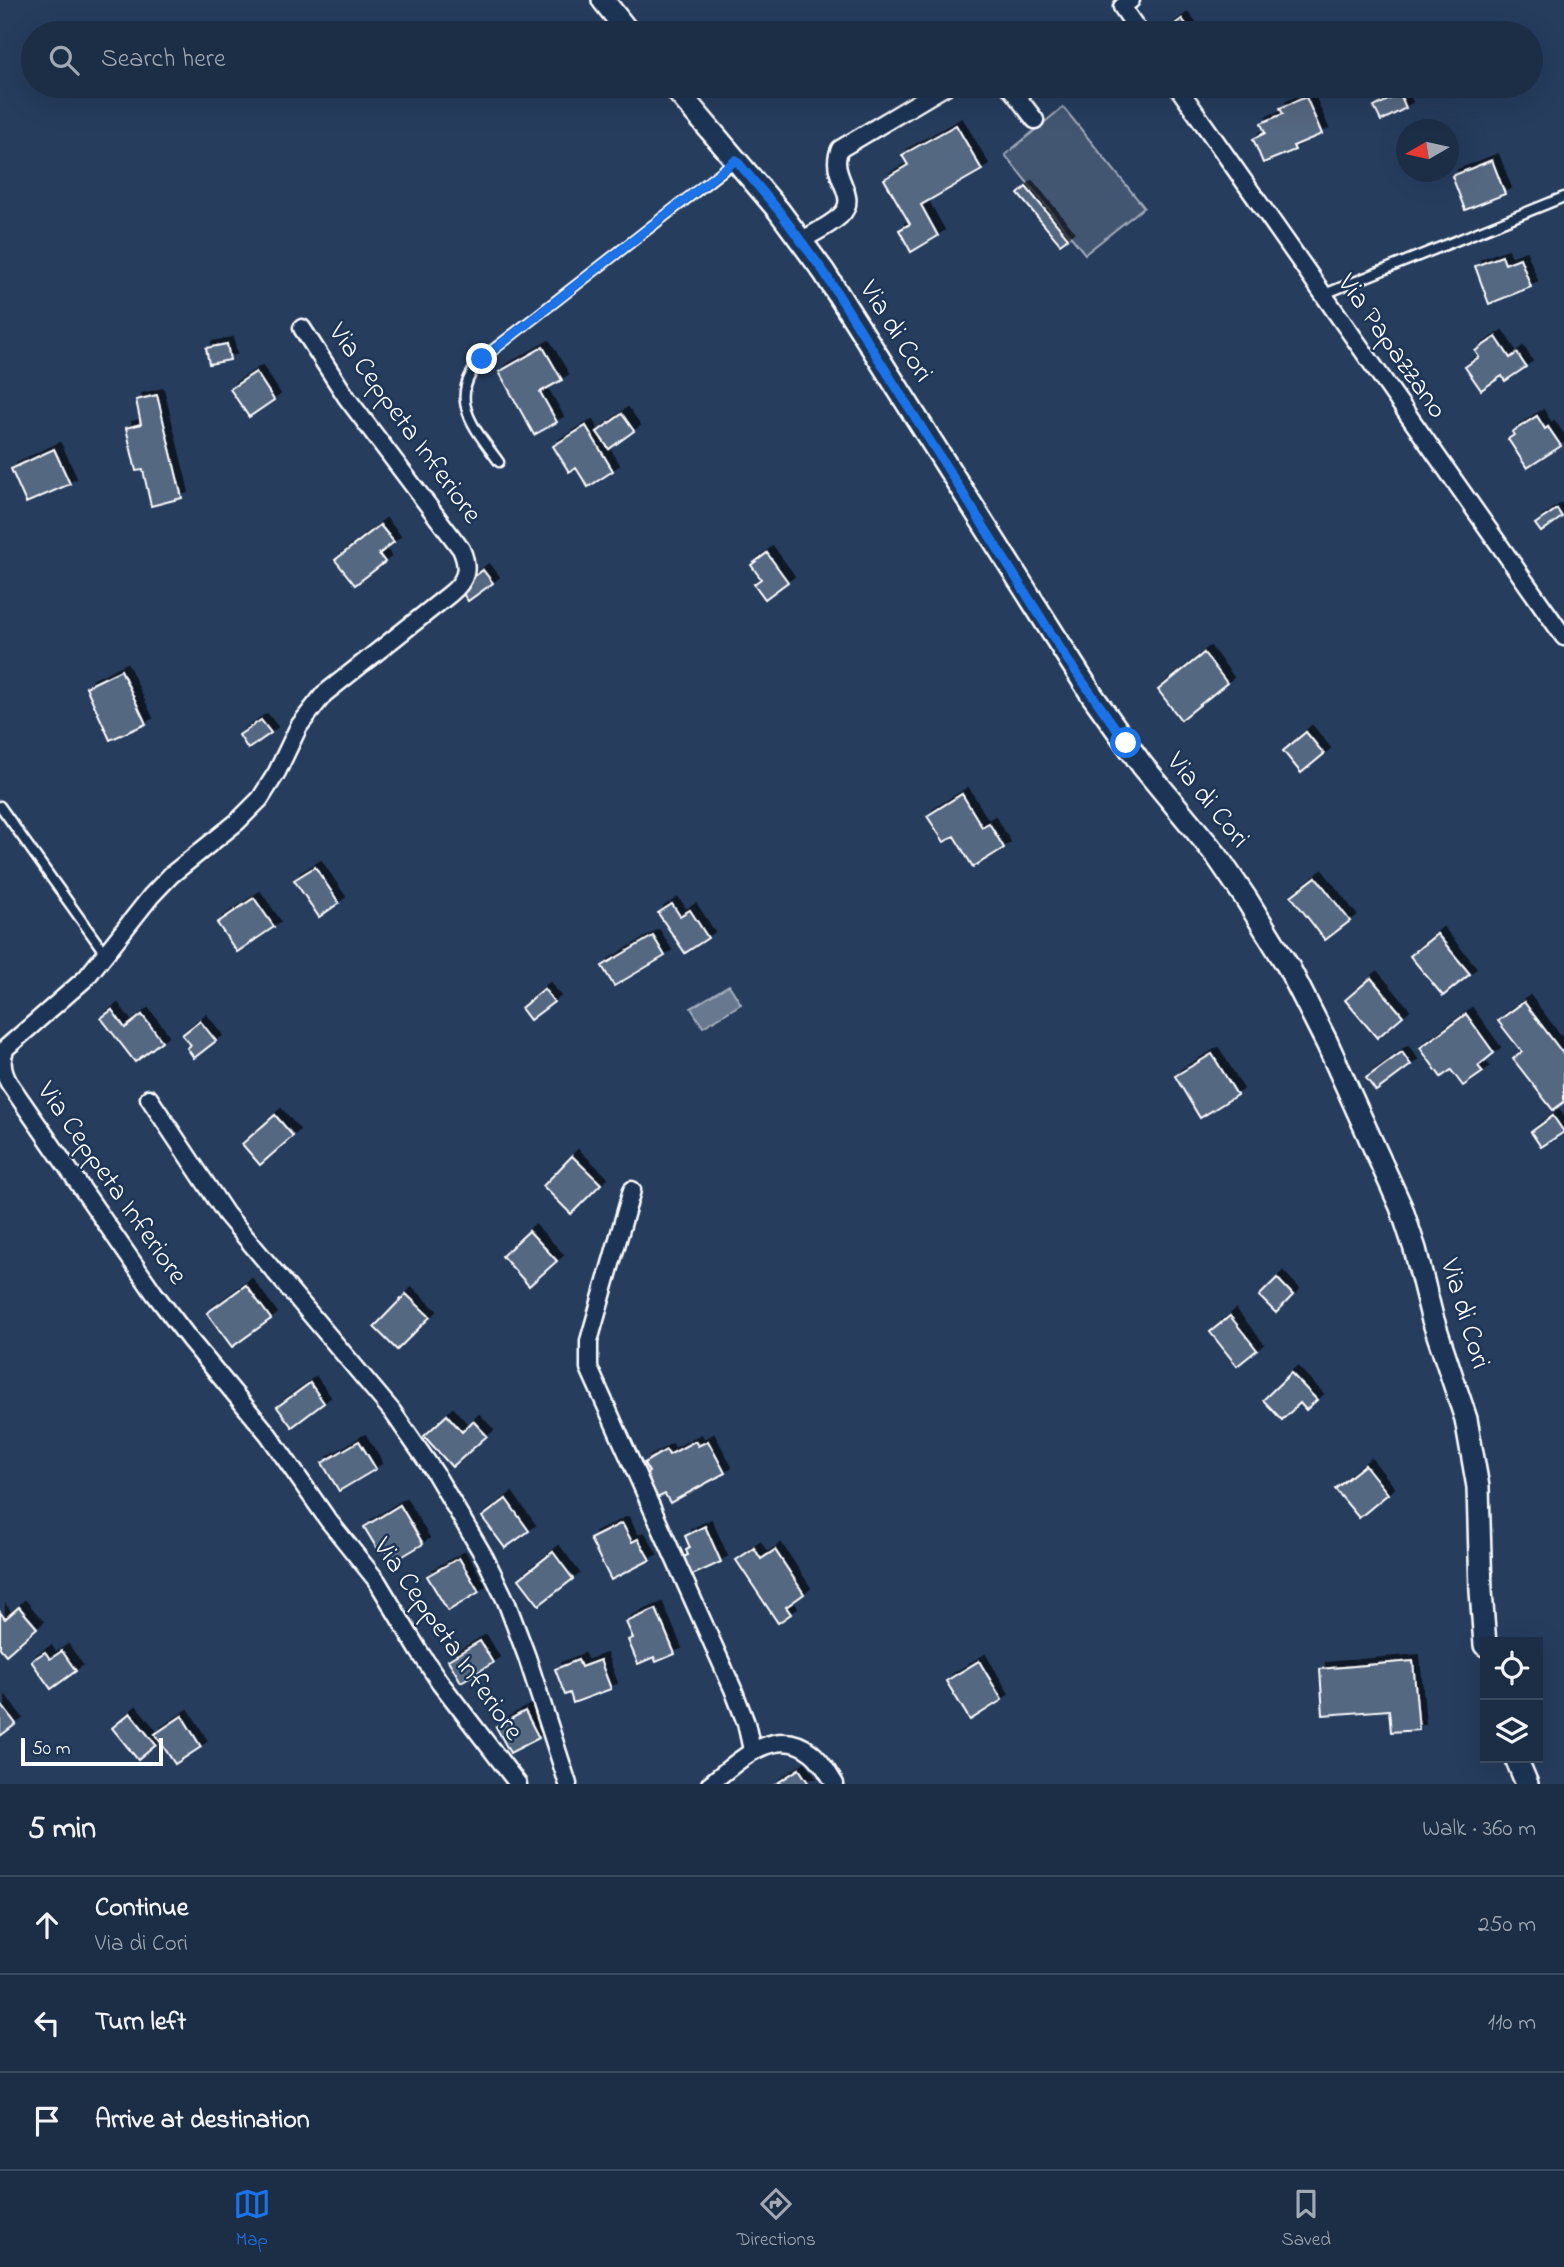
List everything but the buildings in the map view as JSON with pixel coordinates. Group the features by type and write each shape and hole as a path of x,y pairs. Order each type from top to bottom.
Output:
{"main road":[{"path":"603,0 620,21"},
{"name":"Via di Cori","path":"683,98 802,240 1091,695 1142,765 1210,847 1277,946 1327,1043 1401,1207 1415,1248 1432,1317 1466,1419 1478,1486 1484,1637"},
{"path":"1518,1763 1527,1784"}],"street":[{"path":"1123,2 1133,21"},
{"path":"802,240 845,210 847,195 836,167 840,149 926,98"},
{"path":"1018,98 1035,120"},
{"name":"Via Papazzano","path":"1185,98 1564,637"},
{"name":"Via Ceppeta Inferiore","path":"303,328 347,398 457,542 464,555 467,571 464,581 324,694 299,726 274,778 260,799 237,822 163,882 106,955 77,987 6,1048 1,1060 9,1083 154,1293 268,1434 335,1529 377,1581 439,1681 518,1784"},
{"name":"Via Ceppeta Inferiore","path":"149,1098 226,1214 392,1411 431,1466 485,1558 506,1601 568,1784"},
{"path":"632,1191 589,1341 589,1368 733,1689 746,1723 752,1750"},
{"path":"710,1784 752,1750 772,1743 787,1742 809,1751 835,1784"}],"lane":[{"path":"499,462 471,425 466,413 466,391 476,366 736,160"},
{"path":"1322,295 1564,197"},
{"path":"0,806 106,955"}],"shaded area":[{"path":"1063,107 1144,207 1085,254 1005,155"},
{"path":"729,985 741,1004 703,1027 691,1008"}],"route":[{"path":"482,359 736,160 802,240 824,272 1067,659 1126,743"}]}
